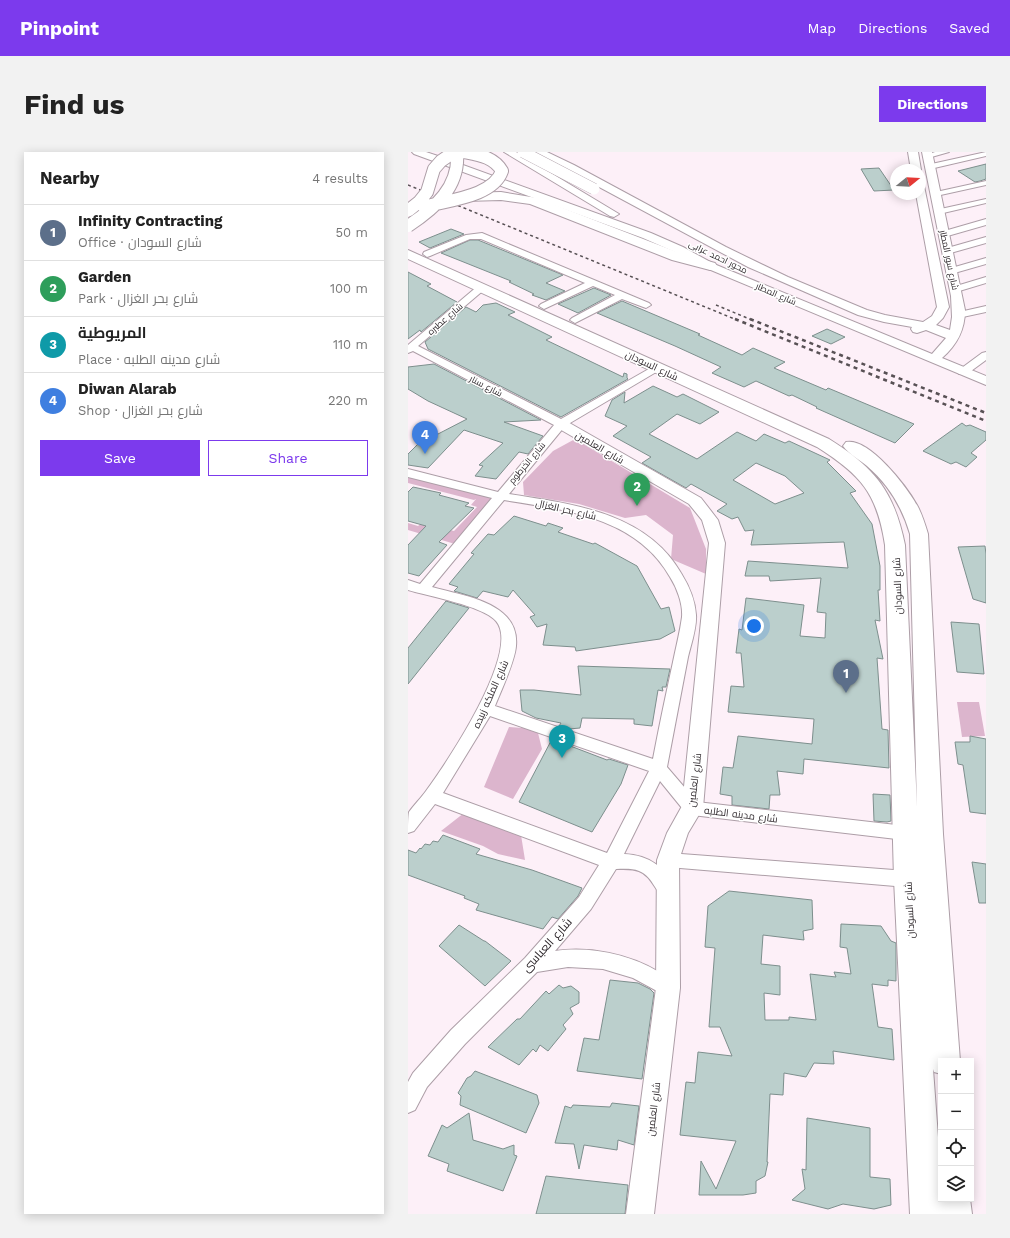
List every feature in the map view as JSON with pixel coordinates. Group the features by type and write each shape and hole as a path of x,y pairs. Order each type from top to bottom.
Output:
{"main road":[{"path":"420,167 437,152"},
{"path":"408,212 427,192 430,177 434,169 441,161 455,152 457,167 449,187 431,208 408,226"},
{"path":"464,152 492,161 501,168 502,174 499,180 491,186 465,197"},
{"path":"408,212 439,202 465,197 488,195 510,196 540,203 677,257 710,266"},
{"name":"شارع السودان","path":"408,245 838,438 873,461 892,480 907,500 916,522 921,545 930,834 945,1058"},
{"name":"شارع السودان","path":"408,254 823,443 835,450 867,476 882,497 891,519 895,545 907,879 926,1214"},
{"path":"882,497 900,490"},
{"path":"954,1202 955,1214"}],"street":[{"name":"شارع المطار","path":"417,152 476,172 656,239 710,266 986,381"},
{"path":"476,172 491,170 503,164 502,159 486,152"},
{"path":"508,152 656,239"},
{"name":"محور احمد عرابى","path":"523,152 598,186 709,253 798,293 881,324 904,327 926,325"},
{"path":"539,152 598,186"},
{"path":"913,152 915,164"},
{"path":"931,165 945,152"},
{"path":"931,165 986,154"},
{"name":"شارع سور المطار","path":"931,165 939,212 956,289 958,316 958,323 953,336 946,348 933,359"},
{"path":"598,186 590,182 582,186 607,203 616,215"},
{"path":"936,194 986,182"},
{"name":"شارع سور المطار","path":"898,345 897,342 901,335 926,325 939,316 942,311 943,303 922,200"},
{"path":"939,212 986,200"},
{"path":"944,234 986,222"},
{"path":"427,254 472,236 482,236 646,305"},
{"path":"947,251 986,240"},
{"path":"951,271 986,261"},
{"path":"956,289 986,280"},
{"path":"544,306 592,283"},
{"name":"شارع عطبره","path":"410,349 482,287"},
{"path":"575,320 622,295"},
{"path":"958,316 986,308"},
{"path":"926,325 953,336"},
{"name":"شارع سنار","path":"410,349 560,424"},
{"path":"963,372 986,355"},
{"name":"شارع الخرطوم","path":"423,589 560,424 658,368"},
{"name":"شارع العلمين","path":"560,424 695,501 707,513 715,528 717,543 692,808 678,829 668,860 668,988 640,1214"},
{"name":"شارع بحر الغزال","path":"408,473 499,496 561,506 595,514 625,527 650,544 670,565 684,589 689,616 659,768"},
{"path":"408,585 423,589"},
{"name":"شارع الملكه زبيده","path":"408,826 432,796 463,749 486,708 510,646 508,631 501,618 488,608 423,589"},
{"path":"486,708 659,768"},
{"name":"شارع مدينه الطلبه","path":"659,768 692,808 905,832"},
{"name":"شارع العباسى","path":"408,1103 414,1084 458,1037 532,964 585,903 611,862 659,768"},
{"path":"432,796 611,862 630,861 647,866 661,877 668,892"},
{"path":"668,860 907,879"},
{"path":"532,964 568,958 604,960 638,970 668,988"}],"shaded area":[{"path":"575,439 690,508 706,549 706,574 671,559 673,535 646,515 625,518 579,504 524,495 523,482 553,451"},
{"path":"408,476 493,498 455,544 408,530 408,523 418,526 422,523 454,531 477,507 471,505 476,499 474,500 408,483"},
{"path":"957,702 979,702 985,736 962,737"},
{"path":"509,727 537,729 542,749 513,799 484,787"},
{"path":"464,813 521,835 525,860 498,854 483,846 441,831"}],"building":[{"path":"986,164 986,179 980,181 975,182 958,171"},
{"path":"879,168 890,184 890,190 874,191 861,169"},
{"path":"451,229 464,234 430,248 419,242"},
{"path":"470,240 478,240 563,275 546,283 565,291 546,300 532,295 534,294 509,282 511,281 441,253"},
{"path":"408,272 431,284 427,286 457,302 421,332 420,330 408,339"},
{"path":"594,288 611,295 578,313 558,304"},
{"path":"622,301 700,334 698,335 742,355 753,348 785,362 774,368 826,390 828,388 914,424 895,443 816,408 817,407 792,395 789,396 756,381 744,387 712,373 721,367 597,313"},
{"path":"496,303 515,312 508,315 552,337 546,340 623,377 624,373 627,374 628,379 561,417 428,349 425,342 466,307 476,312 483,305"},
{"path":"827,329 845,337 831,344 812,336"},
{"path":"434,364 541,420 504,422 543,436 528,454 519,452 496,479 475,476 483,466 479,465 503,443 464,430 428,468 408,465 408,454 430,432 438,434 467,419 428,401 408,389 408,367"},
{"path":"653,386 677,397 683,394 719,412 700,424 677,414 649,434 697,459 737,432 756,441 764,434 785,443 789,441 830,460 827,462 856,491 850,493 872,524 880,566 880,590 878,590 880,621 875,620 883,659 877,658 882,729 888,730 889,768 804,759 803,774 777,771 780,795 770,795 769,809 732,805 732,796 720,794 723,767 733,768 738,736 812,744 814,719 728,712 731,686 744,687 741,653 736,653 739,629 742,630 746,598 804,605 800,636 825,638 826,613 817,612 821,578 770,581 769,576 745,576 748,561 848,568 844,542 751,545 754,530 745,531 738,517 732,519 717,511 727,504 691,484 686,488 642,463 651,457 613,436 627,426 605,416 612,400 625,392 624,403","holes":["756,463 785,476 804,493 775,504 733,480"]},
{"path":"962,423 966,426 970,425 986,432 986,440 971,453 977,457 966,467 956,462 951,464 923,451"},
{"path":"413,487 441,493 439,495 469,503 465,506 474,508 439,542 447,545 419,576 408,573 408,545 426,526 408,521 408,492"},
{"path":"514,516 546,526 548,523 563,528 558,532 593,544 595,543 637,566 661,609 669,607 675,631 660,639 576,651 575,647 543,645 547,624 537,627 530,617 535,615 513,590 508,597 483,591 477,598 454,591 458,587 449,584 474,554 471,553 488,534 494,535"},
{"path":"985,546 986,603 973,599 958,547"},
{"path":"446,601 469,608 408,684 408,648"},
{"path":"951,622 979,624 984,674 957,672"},
{"path":"578,666 670,669 666,687 662,687 663,691 658,690 652,726 634,724 634,719 582,718 580,728 569,729 559,726 561,723 536,718 522,711 520,690 581,695"},
{"path":"970,736 986,739 986,814 970,812 963,765 958,764 955,742 970,742"},
{"path":"552,739 607,760 609,759 628,765 621,784 592,832 519,802"},
{"path":"873,794 890,795 891,821 874,821"},
{"path":"443,835 480,849 476,854 532,870 582,888 578,896 558,919 552,917 543,929 476,910 479,904 464,898 465,896 408,875 408,850 416,853 425,844 430,845 433,841 438,842"},
{"path":"972,862 986,864 986,903 979,903"},
{"path":"729,891 812,900 813,929 803,931 804,940 763,935 761,964 780,966 780,995 764,993 765,1020 789,1020 789,1017 816,1020 810,974 836,977 834,972 851,974 847,948 840,947 841,924 881,926 891,941 896,943 896,981 888,980 888,986 872,984 878,1027 892,1029 894,1060 833,1051 834,1064 814,1063 806,1077 784,1073 783,1095 770,1094 768,1162 765,1176 756,1181 756,1193 743,1195 699,1195 701,1161 716,1189 736,1141 680,1135 686,1082 695,1083 698,1052 732,1056 720,1027 709,1027 715,948 705,947 708,906"},
{"path":"459,925 485,941 511,961 485,986 439,946"},
{"path":"610,980 638,983 650,989 654,993 642,1079 577,1071 584,1038 599,1040"},
{"path":"559,985 563,988 571,986 579,992 579,1003 570,1008 573,1014 563,1025 566,1029 548,1051 540,1045 536,1052 533,1049 519,1065 488,1047 517,1019 520,1019 546,991 549,994"},
{"path":"475,1071 537,1095 539,1103 526,1133 460,1105 461,1096 458,1093 467,1078"},
{"path":"612,1103 639,1106 634,1145 618,1140 617,1150 584,1145 579,1169 574,1144 555,1143 565,1106 571,1108 573,1105 610,1107"},
{"path":"469,1113 473,1140 503,1149 514,1145 514,1155 517,1156 503,1191 447,1171 449,1164 428,1156 442,1125 447,1128"},
{"path":"807,1118 870,1128 870,1177 890,1179 891,1205 874,1209 843,1204 828,1209 792,1200 805,1189 802,1169 806,1170"},
{"path":"546,1176 628,1185 625,1214 536,1214"}],"railway":[{"path":"408,185 737,320"},
{"path":"716,305 752,320"},
{"path":"735,319 986,421"},
{"path":"750,319 986,413"}],"place":[{"name":"Diwan Alarab","path":"425,454"},
{"name":"Garden","path":"637,506"},
{"name":"Infinity Contracting","path":"846,693"},
{"name":"المريوطية","path":"562,758"}]}
